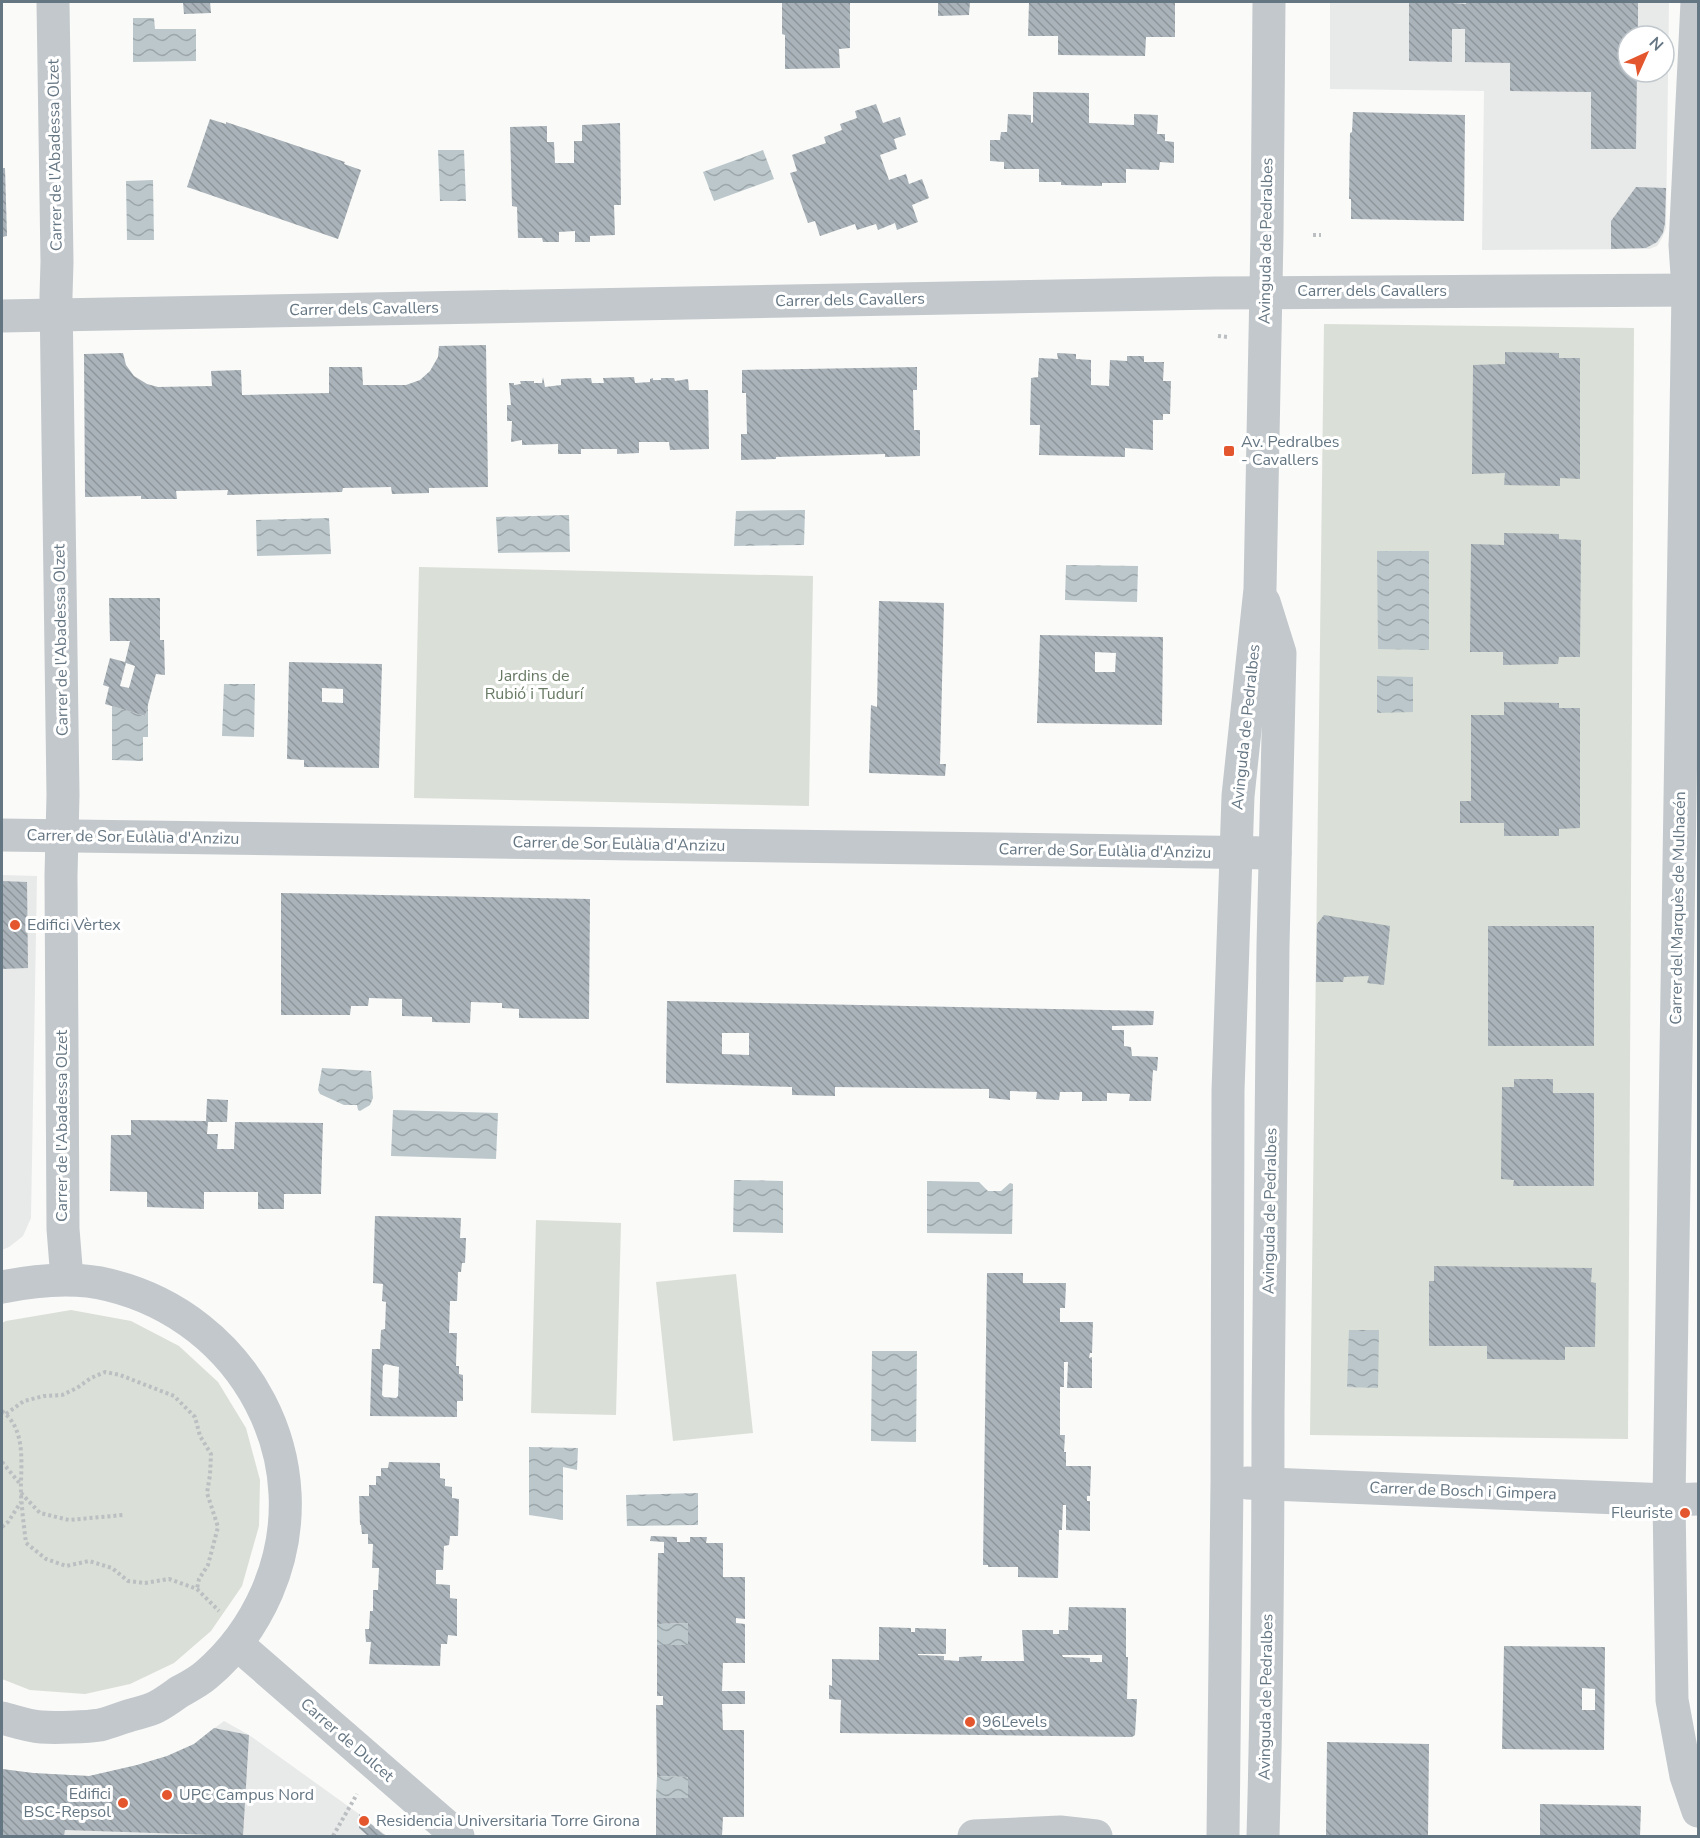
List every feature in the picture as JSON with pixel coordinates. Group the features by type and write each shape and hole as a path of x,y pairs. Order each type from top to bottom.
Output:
{"street":[{"name":"Carrer de l'Abadessa Olzet","path":"52,2 63,795 63,1229 67,1279"},
{"name":"Avinguda de Pedralbes","path":"1222,1836 1227,1482 1228,1091 1238,796 1260,589 1268,208 1269,2"},
{"name":"Carrer del Marquès de Mulhacén","path":"1697,2 1685,245 1693,290 1683,1499 1672,1700 1686,1776 1698,1811"},
{"name":"Carrer dels Cavallers","path":"2,316 1265,292 1693,290"},
{"name":"Avinguda de Pedralbes","path":"1260,589 1280,653 1275,853 1263,1826"},
{"name":"Carrer de Sor Eulàlia d'Anzizu","path":"2,835 1275,853"},
{"path":"2,1287 31,1281 67,1279 108,1284 147,1297 184,1316 217,1342 244,1374 265,1410 278,1449 285,1490 284,1531 275,1572 259,1610 230,1630 205,1676 155,1708 99,1725 40,1727 2,1718"},
{"name":"Carrer de Bosch i Gimpera","path":"1227,1482 1683,1499"},
{"name":"Carrer de Dulcet","path":"230,1630 458,1836"},
{"path":"1222,1836 1263,1826"},
{"path":"974,1836 1060,1832 1096,1836"}],"path":[{"path":"1313,235 1321,235"},
{"path":"1218,336 1228,337"},
{"path":"197,1589 199,1579 208,1565 218,1527 207,1493 211,1454 200,1436 195,1418 174,1396 120,1375 105,1372 62,1395 44,1395 24,1401 4,1412 19,1435 26,1543 46,1559 66,1566 89,1561 112,1568 128,1581 145,1583 169,1579 197,1589 230,1630"},
{"path":"2,1462 21,1486"},
{"path":"21,1492 40,1513 69,1520 123,1515"},
{"path":"2,1527 8,1522 22,1500"},
{"path":"333,1836 357,1794"}],"shaded area":[{"path":"1330,2 1669,2 1669,24 1616,24 1616,84 1668,84 1666,228 1657,246 1649,249 1482,250 1484,91 1330,89"},
{"path":"2,875 37,876 31,1218 23,1236 2,1250"},
{"name":"UPC Campus Nord","path":"224,1721 249,1735 387,1836 2,1836 2,1769 90,1776 167,1756 194,1744"}],"green space":[{"path":"1324,324 1634,328 1628,1439 1310,1435"},
{"name":"Jardins de Rubió i Tudurí","path":"419,567 813,576 809,806 414,798"},
{"path":"536,1220 621,1223 616,1415 531,1413"},
{"path":"736,1274 753,1433 673,1441 656,1282"},
{"path":"71,1310 131,1321 179,1346 218,1382 246,1428 260,1480 259,1526 242,1586 211,1631 174,1663 130,1684 85,1694 30,1690 2,1679 2,1323"}],"water":[{"path":"133,18 154,18 155,29 196,29 196,61 133,62"},
{"path":"438,150 464,150 466,201 440,201"},
{"path":"763,150 774,179 714,201 703,172"},
{"path":"153,180 154,240 127,240 126,181"},
{"path":"805,510 804,545 734,546 736,511"},
{"path":"569,515 570,552 498,553 496,517"},
{"path":"329,518 331,554 257,556 256,520"},
{"path":"1377,551 1429,551 1429,650 1378,649"},
{"path":"1066,565 1138,566 1137,602 1065,600"},
{"path":"1377,676 1413,677 1413,712 1377,713"},
{"path":"224,684 255,684 254,737 222,736"},
{"path":"148,703 148,737 143,737 143,761 112,760 112,706 145,716"},
{"path":"322,1068 371,1071 373,1098 370,1105 360,1111 357,1105 344,1105 320,1094 318,1090"},
{"path":"393,1110 498,1113 496,1159 391,1156"},
{"path":"734,1180 783,1181 783,1233 733,1232"},
{"path":"927,1181 979,1182 988,1191 1001,1191 1010,1183 1013,1184 1012,1234 927,1233"},
{"path":"1349,1330 1379,1330 1378,1388 1347,1387"},
{"path":"872,1351 917,1351 916,1442 871,1441"},
{"path":"529,1447 578,1448 577,1470 563,1467 563,1520 529,1515"},
{"path":"698,1493 698,1525 627,1526 626,1495"},
{"path":"688,1623 688,1645 657,1645 657,1624"},
{"path":"657,1776 688,1777 688,1798 656,1798"}],"building":[{"path":"183,2 210,2 211,13 184,14"},
{"path":"782,2 850,2 850,48 839,49 840,68 785,69"},
{"path":"938,2 970,2 969,15 938,16"},
{"path":"1029,2 1175,2 1175,37 1146,37 1145,56 1058,55 1058,36 1028,36"},
{"path":"1409,2 1466,4 1466,2 1638,2 1638,24 1616,24 1616,84 1637,84 1636,149 1591,149 1591,92 1510,91 1510,63 1465,62 1465,29 1452,29 1452,62 1409,61"},
{"path":"1033,92 1089,93 1089,123 1134,125 1134,114 1158,115 1157,134 1165,134 1165,141 1174,142 1174,163 1160,162 1159,170 1126,169 1126,183 1102,183 1102,186 1039,182 1039,169 1004,169 1004,162 990,161 990,140 1000,140 1001,132 1007,132 1008,114 1031,115 1031,123 1033,122"},
{"path":"876,104 883,123 900,117 906,135 894,139 897,149 880,155 889,180 906,174 909,184 922,179 929,198 912,205 918,222 897,230 895,223 878,230 876,224 857,230 855,224 820,236 815,221 808,223 790,173 797,171 792,155 826,143 824,137 842,130 840,124 857,118 855,111"},
{"path":"1353,112 1465,115 1464,221 1351,219 1350,133 1352,132"},
{"path":"210,119 226,124 226,122 345,162 344,164 361,170 338,239 187,187"},
{"path":"620,123 621,205 614,205 615,235 590,236 590,242 575,242 575,231 559,232 559,242 543,242 542,238 518,238 517,207 512,206 510,127 547,126 547,142 554,142 555,163 574,163 574,141 582,141 582,125"},
{"path":"2,168 5,168 7,236 2,237"},
{"path":"1636,187 1666,188 1663,233 1657,242 1646,248 1611,249 1611,221"},
{"path":"486,345 488,487 429,488 429,493 392,494 391,487 343,488 342,492 227,495 228,490 176,491 177,499 141,499 141,496 85,497 84,354 123,353 126,365 134,376 147,384 158,387 212,386 211,371 241,370 242,395 329,393 329,367 362,367 363,385 406,385 420,380 430,371 438,357 439,346"},
{"path":"1505,352 1559,353 1559,358 1580,358 1580,479 1560,478 1560,486 1504,485 1505,473 1472,474 1473,365 1505,364"},
{"path":"1057,353 1076,354 1076,359 1091,360 1091,385 1109,386 1110,360 1127,361 1127,356 1144,356 1144,362 1164,362 1163,381 1171,381 1170,414 1163,414 1163,420 1153,420 1153,450 1125,448 1125,457 1039,455 1040,425 1030,425 1031,378 1038,377 1039,358 1058,359"},
{"path":"917,367 917,390 913,390 914,430 920,430 920,456 885,457 885,454 741,460 741,434 747,434 746,393 742,393 742,370"},
{"path":"543,377 545,387 561,385 561,379 591,378 592,383 604,383 603,378 634,377 635,383 650,382 653,378 653,380 661,380 661,378 674,378 675,381 688,379 689,390 708,390 709,449 670,450 669,442 639,442 639,453 617,454 617,449 581,449 581,454 558,454 558,444 522,445 522,440 511,442 512,421 507,421 507,405 511,405 509,383 514,383 514,385 521,384 520,381 534,381 534,383 542,383"},
{"path":"1504,533 1559,534 1559,539 1581,540 1580,657 1559,657 1558,664 1503,665 1503,652 1470,652 1471,544 1504,545"},
{"path":"109,598 160,598 160,640 164,640 165,675 156,674 145,716 105,704 109,687 103,685 110,658 125,662 130,641 110,641","holes":["126,663 135,666 129,688 120,686"]},
{"path":"879,601 944,603 940,764 946,764 945,776 869,773 871,705 877,707"},
{"path":"1040,635 1163,637 1162,725 1037,723","holes":["1095,652 1116,653 1115,672 1095,672"]},
{"path":"289,662 382,664 379,768 304,767 304,760 287,759","holes":["322,688 343,689 343,703 322,702"]},
{"path":"1504,702 1559,703 1559,708 1580,708 1580,828 1559,829 1559,836 1504,836 1504,823 1460,823 1460,801 1471,801 1471,715 1504,715"},
{"name":"Edifici Vèrtex","path":"2,881 27,882 28,968 2,969"},
{"path":"281,893 590,899 589,1019 519,1018 519,1009 502,1008 502,1003 471,1002 470,1023 432,1022 432,1017 402,1016 402,999 369,998 368,1006 351,1006 350,1015 281,1015"},
{"path":"1324,915 1390,926 1384,985 1367,983 1369,976 1344,977 1343,982 1316,982 1317,924"},
{"path":"1488,926 1594,926 1594,1046 1488,1046"},
{"path":"667,1001 1154,1011 1153,1025 1112,1026 1112,1030 1124,1030 1124,1046 1131,1047 1132,1056 1158,1057 1157,1071 1153,1070 1151,1101 1129,1101 1130,1094 1107,1093 1107,1101 1082,1101 1082,1092 1060,1092 1059,1100 1036,1099 1037,1092 1010,1091 1010,1100 989,1098 989,1089 835,1087 835,1096 792,1095 792,1087 666,1083","holes":["722,1033 749,1033 749,1055 722,1054"]},
{"path":"1514,1079 1553,1079 1553,1093 1594,1093 1594,1186 1513,1186 1514,1180 1501,1179 1502,1087 1514,1087"},
{"path":"207,1099 228,1100 227,1122 208,1122 207,1134 218,1134 217,1149 234,1149 235,1122 323,1123 321,1194 284,1194 284,1209 258,1209 258,1192 204,1192 204,1209 147,1207 147,1192 110,1191 111,1135 131,1135 131,1120 206,1121"},
{"path":"375,1216 461,1218 460,1238 466,1238 465,1263 462,1263 461,1272 458,1272 457,1301 450,1301 449,1333 457,1333 456,1366 459,1366 459,1374 463,1375 463,1401 457,1401 457,1417 370,1416 372,1349 380,1349 381,1330 385,1329 386,1302 382,1301 383,1284 373,1283","holes":["385,1364 399,1367 398,1396 396,1398 384,1397 382,1395 383,1366"]},
{"path":"1434,1266 1592,1268 1591,1282 1596,1283 1595,1347 1565,1347 1565,1360 1487,1359 1487,1346 1429,1346 1429,1281 1434,1281"},
{"path":"987,1273 1023,1273 1023,1283 1066,1283 1065,1308 1060,1308 1060,1322 1093,1322 1092,1353 1089,1358 1092,1357 1092,1388 1067,1388 1068,1362 1064,1362 1064,1387 1060,1387 1060,1435 1065,1435 1066,1466 1091,1466 1090,1496 1087,1496 1087,1501 1090,1501 1090,1531 1066,1530 1066,1505 1063,1505 1062,1530 1059,1530 1058,1578 1018,1577 1018,1567 983,1565"},
{"path":"389,1462 440,1463 440,1478 445,1479 445,1486 452,1487 452,1498 459,1499 458,1536 450,1536 449,1545 444,1546 443,1570 436,1570 436,1584 450,1585 450,1598 457,1599 457,1636 448,1635 447,1644 441,1644 440,1666 369,1664 371,1642 366,1642 365,1629 369,1629 370,1611 373,1611 373,1590 378,1590 379,1568 372,1568 373,1544 368,1544 368,1534 362,1534 359,1496 369,1496 369,1485 376,1485 376,1476 381,1476 381,1468 388,1468"},
{"path":"651,1536 677,1537 677,1542 690,1542 690,1537 707,1537 706,1543 723,1543 723,1577 745,1577 745,1619 736,1618 736,1623 745,1624 745,1663 723,1663 722,1691 745,1691 745,1704 722,1704 723,1730 744,1730 744,1817 723,1817 722,1836 656,1836 656,1798 688,1798 688,1777 657,1776 656,1705 663,1705 663,1696 657,1696 657,1645 688,1645 688,1623 657,1624 658,1553 664,1553 664,1542 650,1541"},
{"path":"1069,1607 1126,1608 1127,1699 1137,1699 1135,1735 1132,1737 840,1733 841,1700 829,1699 829,1685 832,1686 832,1659 879,1660 879,1627 911,1628 911,1632 915,1632 915,1628 946,1629 946,1654 918,1655 944,1656 944,1660 959,1661 959,1657 982,1656 981,1661 1024,1661 1022,1630 1053,1630 1053,1634 1059,1634 1059,1630 1068,1630","holes":["1062,1655 1102,1655 1102,1662 1090,1662 1090,1658 1063,1657"]},
{"path":"1504,1646 1605,1647 1604,1750 1502,1749","holes":["1582,1688 1595,1689 1595,1710 1582,1710"]},
{"name":"UPC Campus Nord","path":"214,1728 249,1735 243,1836 65,1830 64,1836 2,1836 2,1769 89,1776 167,1756 194,1744"},
{"path":"1327,1742 1429,1744 1428,1836 1326,1836"},
{"path":"1540,1804 1641,1806 1640,1836 1540,1836"},
{"name":"Residencia Universitaria Torre Girona","path":"359,1814 387,1836 368,1836 359,1828"}],"place":[{"name":"Av. Pedralbes - Cavallers","path":"1229,451"},
{"name":"Edifici Vèrtex","path":"15,925"},
{"name":"Fleuriste","path":"1685,1513"},
{"name":"96Levels","path":"970,1722"},
{"name":"UPC Campus Nord","path":"167,1795"},
{"name":"Edifici BSC-Repsol","path":"123,1803"},
{"name":"Residencia Universitaria Torre Girona","path":"364,1821"}]}
